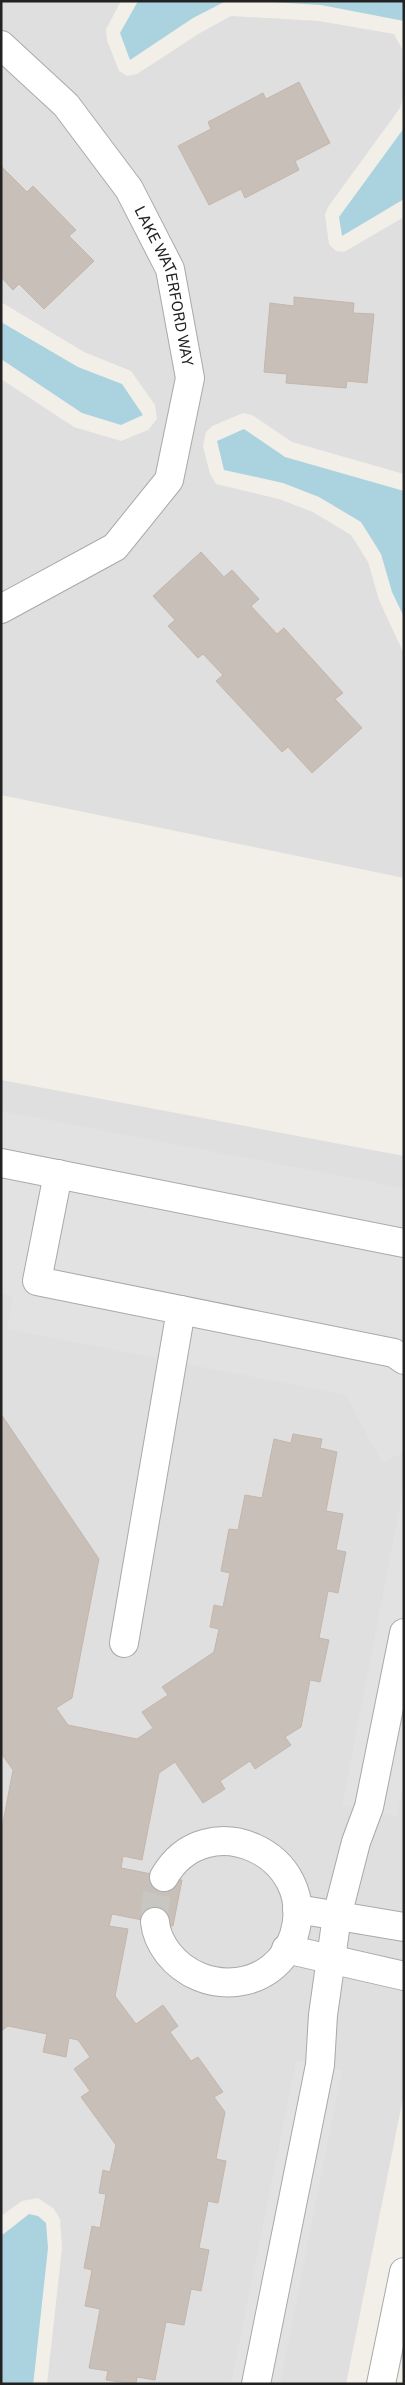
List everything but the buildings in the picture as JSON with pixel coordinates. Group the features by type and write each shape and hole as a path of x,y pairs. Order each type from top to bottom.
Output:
{"street":[{"name":"LAKE WATERFORD WAY","path":"1,45 66,105 129,189 170,269 190,378 169,480 115,547 1,609"},
{"path":"1,1163 404,1242"},
{"path":"58,1174 37,1281 394,1353 404,1360"},
{"path":"124,1643 180,1310"},
{"path":"256,2384 320,2065 330,1960 337,1916 356,1842 369,1807 404,1633"},
{"path":"156,1922 163,1946 175,1962 192,1975 211,1982 232,1983 252,1978 270,1969 286,1950 293,1935 296,1909 295,1895 287,1876 274,1860 258,1848 238,1842 215,1842 194,1848 176,1861 164,1877"},
{"path":"296,1909 404,1927"},
{"path":"286,1950 404,1976"},
{"path":"381,2384 404,2272"}],"shaded area":[{"path":"1,1 121,1 106,29 107,40 119,71 127,76 137,74 200,33 231,16 319,21 394,34 402,49 404,92 400,108 328,207 325,215 329,244 336,251 344,252 404,217 404,474 292,442 252,415 243,413 212,426 206,432 203,446 210,474 216,484 279,499 313,512 351,535 368,562 379,600 404,654 404,878 1,795 1,379 74,427 121,441 148,430 157,419 155,405 131,371 84,352 1,302"},
{"path":"1,1080 404,1156 404,2093 346,2384 47,2384 62,2248 60,2219 54,2209 38,2198 22,2201 1,2216"},
{"path":"1,1111 404,1188 404,1452 382,1463 346,1395 7,1329 13,1296 1,1293"},
{"path":"404,1485 404,1779 397,1817 342,1806"},
{"path":"296,2061 342,2070 280,2384 231,2384"}],"water":[{"path":"138,1 226,1 193,18 130,60 120,33"},
{"path":"255,1 404,1 404,21 321,5"},
{"path":"404,128 404,199 342,236 339,217"},
{"path":"1,322 78,367 122,384 143,415 121,425 82,413 1,359"},
{"path":"244,429 285,457 404,491 404,617 392,592 381,554 361,522 319,497 283,483 224,470 217,441"},
{"path":"29,2214 38,2216 46,2223 48,2248 33,2384 1,2384 1,2236"}],"tunnel":[{"path":"155,1922 156,1899 164,1877"}]}
